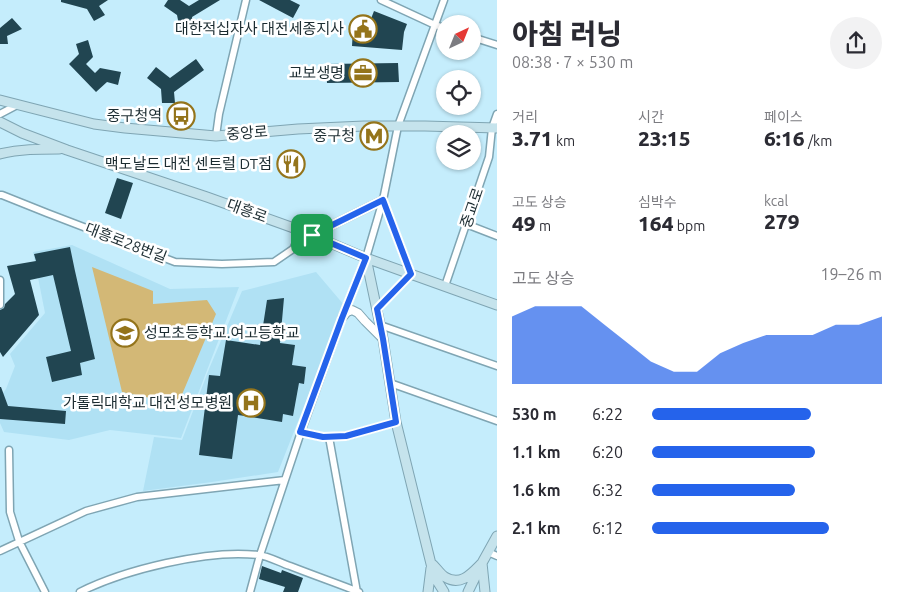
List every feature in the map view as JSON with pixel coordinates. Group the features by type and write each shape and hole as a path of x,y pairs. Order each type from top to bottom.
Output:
{"main road":[{"name":"중앙로","path":"0,100 94,124 216,136 398,126 494,128"},
{"name":"대흥로","path":"0,122 22,133 67,150 302,231 366,258"},
{"path":"0,154 33,149 67,150"},
{"path":"366,258 497,305"},
{"path":"366,258 383,339 396,422 434,576 444,592"},
{"path":"431,563 445,577 460,581 465,579 492,554 497,536"},
{"path":"428,592 431,563"},
{"path":"468,592 482,563"},
{"path":"482,563 485,592"}],"street":[{"path":"216,136 218,114 246,0"},
{"path":"381,0 435,25"},
{"path":"250,592 300,432 366,258 383,200 398,126 444,0"},
{"path":"481,40 497,45"},
{"path":"0,114 17,105"},
{"name":"중교로","path":"445,286 489,158 497,114"},
{"name":"대흥로28번길","path":"0,195 174,262 222,264 274,262 293,249 302,231"},
{"path":"312,235 383,200"},
{"path":"377,309 411,274 383,200"},
{"path":"466,224 497,236"},
{"path":"0,280 0,305"},
{"path":"342,318 346,312 352,310 358,312 383,339"},
{"path":"380,325 497,366"},
{"path":"390,383 497,421"},
{"path":"300,432 323,437 346,436 396,422"},
{"path":"329,437 358,592"},
{"path":"9,450 10,512 19,542 45,592"},
{"path":"0,551 86,511 137,496 285,480"},
{"path":"80,592 124,575 188,559 230,554 260,555 358,592"}],"shaded area":[{"name":"성모초등학교.여고등학교","path":"72,245 170,289 239,287 181,438 110,430 69,440 4,432 0,423 0,397 6,389 15,366 10,354 45,313 33,252"},
{"path":"92,267 153,291 153,304 207,300 216,314 178,404 122,392"},
{"name":"가톨릭대학교 대전성모병원","path":"316,272 344,305 278,472 143,491 154,437 182,440 242,291"}],"building":[{"path":"61,0 108,0 99,6 105,15 94,21 87,9 61,2"},
{"path":"168,0 180,0 189,6 199,0 220,0 192,17 193,28 180,30 177,15 164,6"},
{"path":"259,0 290,0 300,5 293,18"},
{"name":"대한적십자사 대전세종지사","path":"374,11 407,24 402,50 352,46 353,28 367,29"},
{"path":"12,18 22,29 7,36 8,44 0,44 0,28"},
{"path":"88,40 93,57 86,64 95,73 100,68 121,72 118,85 107,82 96,92 69,64 79,54 76,44"},
{"path":"196,59 204,70 174,92 175,103 162,103 161,89 147,78 156,67 170,78"},
{"name":"교보생명","path":"398,63 399,82 327,83 326,64"},
{"path":"117,178 133,183 121,219 105,213"},
{"path":"70,247 95,359 80,363 82,375 52,382 46,357 71,351 53,275 30,280 39,315 3,357 0,352 0,310 4,308 5,304 15,294 7,266 36,261 34,254"},
{"path":"284,298 280,343 295,345 292,365 306,367 304,384 299,383 293,416 283,414 282,422 238,415 232,459 199,455 209,375 220,376 226,340 260,345 267,300"},
{"path":"0,387 8,406 66,411 65,424 0,419"},
{"path":"262,566 281,573 282,570 303,578 298,592 283,592 285,587 259,579"}],"place":[{"name":"대한적십자사 대전세종지사","path":"363,29"},
{"name":"교보생명","path":"363,73"},
{"name":"중구청역","path":"181,116"},
{"name":"중구청","path":"374,136"},
{"name":"맥도날드 대전 센트럴 DT점","path":"291,164"},
{"name":"성모초등학교.여고등학교","path":"125,333"},
{"name":"가톨릭대학교 대전성모병원","path":"251,403"}],"route":[{"path":"383,200 411,274 377,309 396,422 346,436 323,437 300,432 366,258 312,235 383,200"}]}
